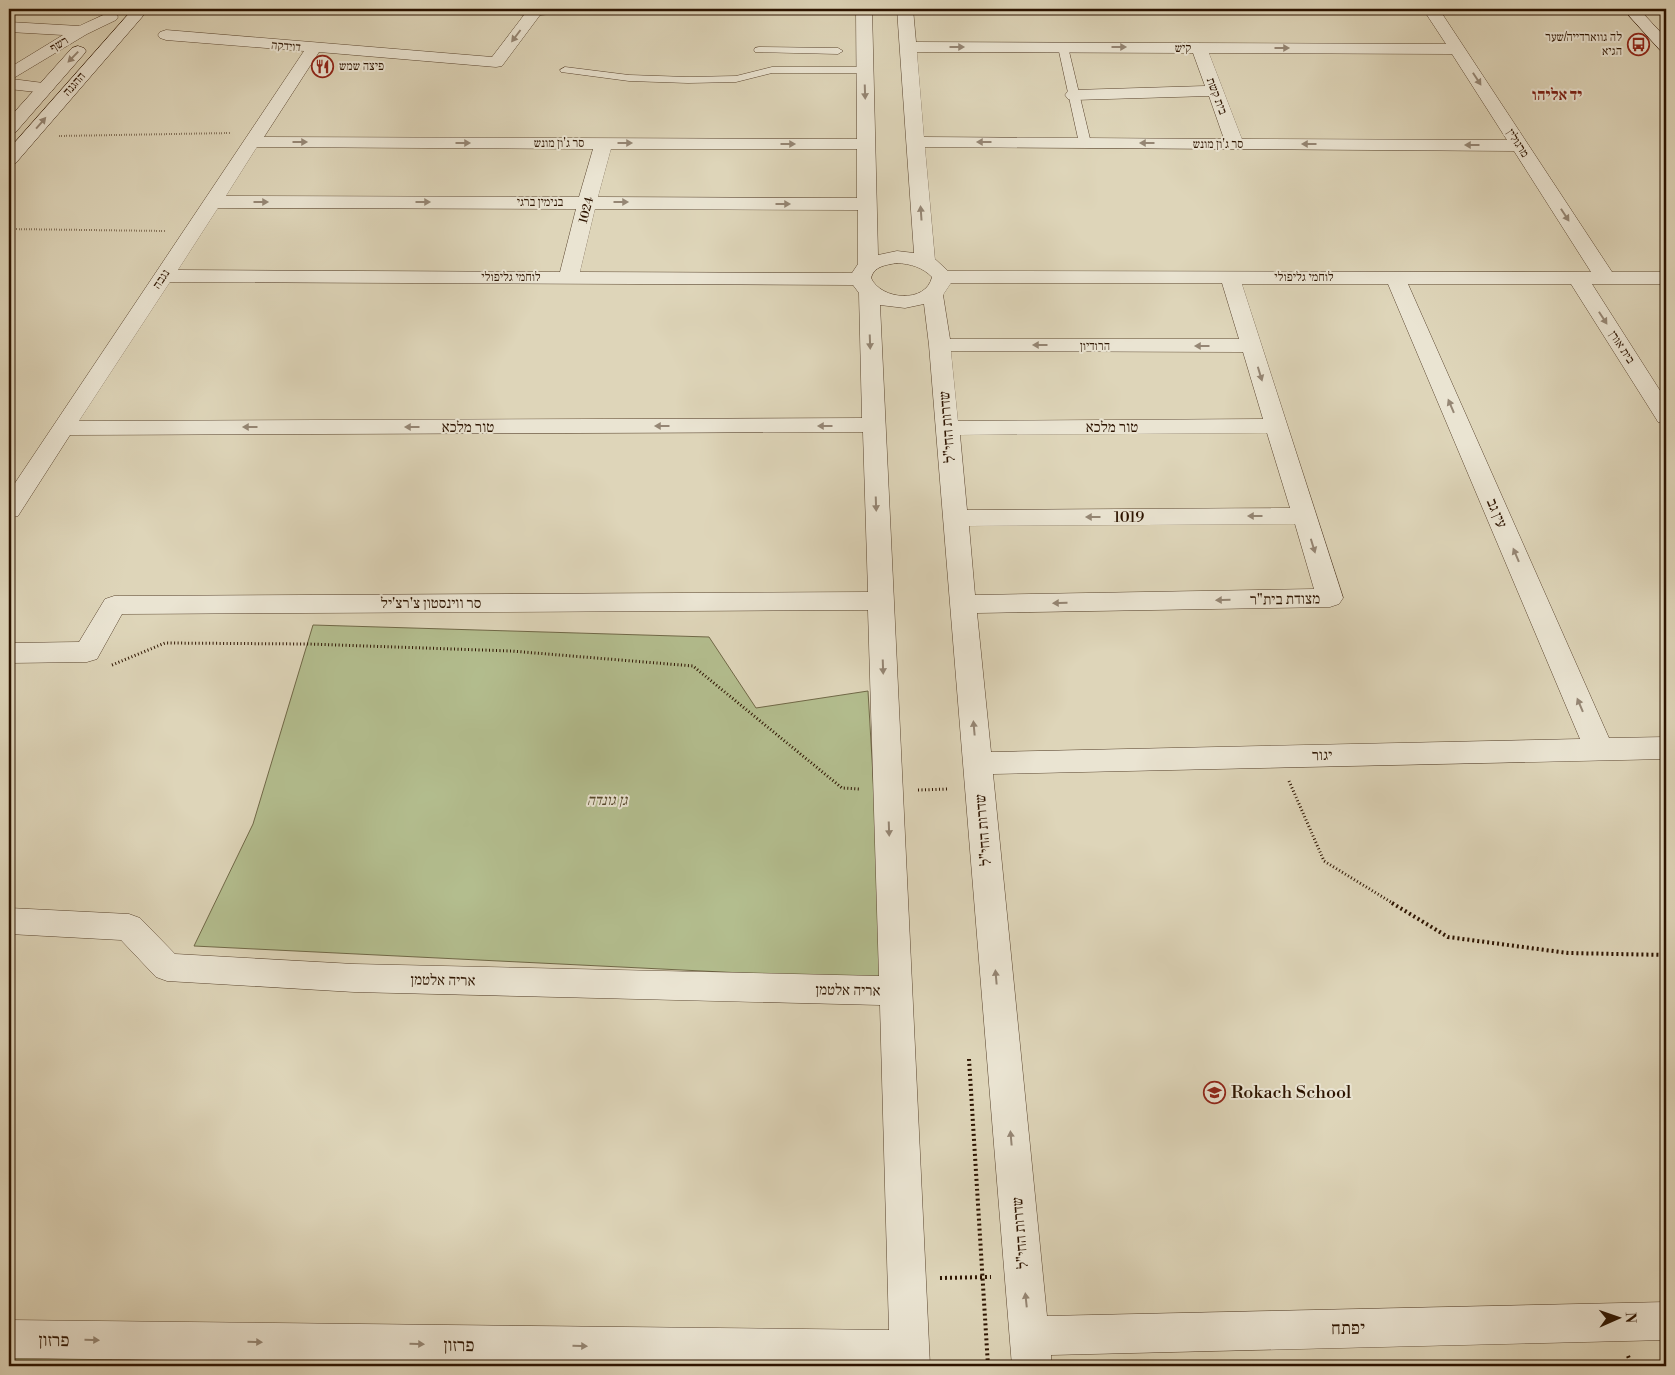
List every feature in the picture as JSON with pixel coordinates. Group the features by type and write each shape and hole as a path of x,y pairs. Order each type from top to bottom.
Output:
{"street":[{"name":"ההגנה","path":"9,160 141,9"},
{"path":"504,9 535,11 568,9"},
{"path":"864,9 868,204 865,279 873,426 910,1358"},
{"path":"905,9 925,262"},
{"name":"מרגולין","path":"1431,9 1605,277"},
{"path":"1631,9 1666,47"},
{"name":"דוידקה","path":"166,36 496,62 535,11"},
{"name":"ההגנה","path":"9,129 115,13"},
{"name":"רשף","path":"9,76 81,31 115,13"},
{"path":"9,27 81,31"},
{"name":"קיש","path":"908,47 1458,49"},
{"name":"נגבה","path":"9,510 314,48"},
{"name":"בית קשת","path":"1199,48 1234,144"},
{"path":"9,76 45,88"},
{"path":"1074,95 1215,91"},
{"name":"סר ג'ון מונש","path":"255,137 603,143 866,144"},
{"name":"סר ג'ון מונש","path":"915,142 1520,146"},
{"name":"1024","path":"568,278 603,143"},
{"name":"בנימין ברגי","path":"212,202 868,204"},
{"path":"865,279 875,262 897,257 925,262 938,270 937,286"},
{"name":"לוחמי גליפולי","path":"163,276 865,279 891,301 906,302 916,301 937,286 1230,277 1666,278"},
{"name":"מצודת בית\"ר","path":"963,604 1330,598 1230,277"},
{"name":"עין גב","path":"1395,277 1599,749"},
{"name":"בית אורן","path":"1577,277 1666,417"},
{"name":"שדרות החי\"ל","path":"937,286 947,428 1030,1351"},
{"name":"הרודיון","path":"940,345 1251,346"},
{"name":"טור מלכא","path":"63,428 873,426"},
{"name":"טור מלכא","path":"947,428 1276,426"},
{"name":"1019","path":"955,518 1304,516"},
{"name":"סר ווינסטון צ'רצ'יל","path":"9,653 86,652 114,605 880,601"},
{"name":"יגור","path":"977,763 1666,748"},
{"name":"אריה אלטמן","path":"9,921 129,926 167,967 354,978 896,991"},
{"name":"יפתח","path":"1030,1351 1666,1321"},
{"name":"פרזון","path":"9,1339 910,1358"}],"lane":[{"path":"1063,47 1085,143"},
{"path":"759,50 838,51"},
{"path":"798,70 799,51"},
{"path":"565,70 629,78 688,80 736,79 772,70 864,70"}],"path":[{"path":"28,137 255,137"},
{"path":"9,229 193,231"},
{"path":"104,668 165,642 308,644 511,651 693,666 842,788 888,791 953,789"},
{"path":"1279,756 1324,861 1448,937 1568,953 1666,955"},
{"path":"907,1279 1024,1278"}],"green space":[{"name":"גן גונדה","path":"313,625 709,637 756,708 868,691 885,980 194,946 253,824"},
{"path":"9,1339 117,1341 109,1366 9,1366"}],"place":[{"name":"לה גווארדייה/שער הגיא","path":"1638,44"},
{"name":"פיצה שמש","path":"323,66"},
{"name":"Rokach School","path":"1215,1092"}],"district":[{"name":"יד אליהו","path":"1557,94"}]}
